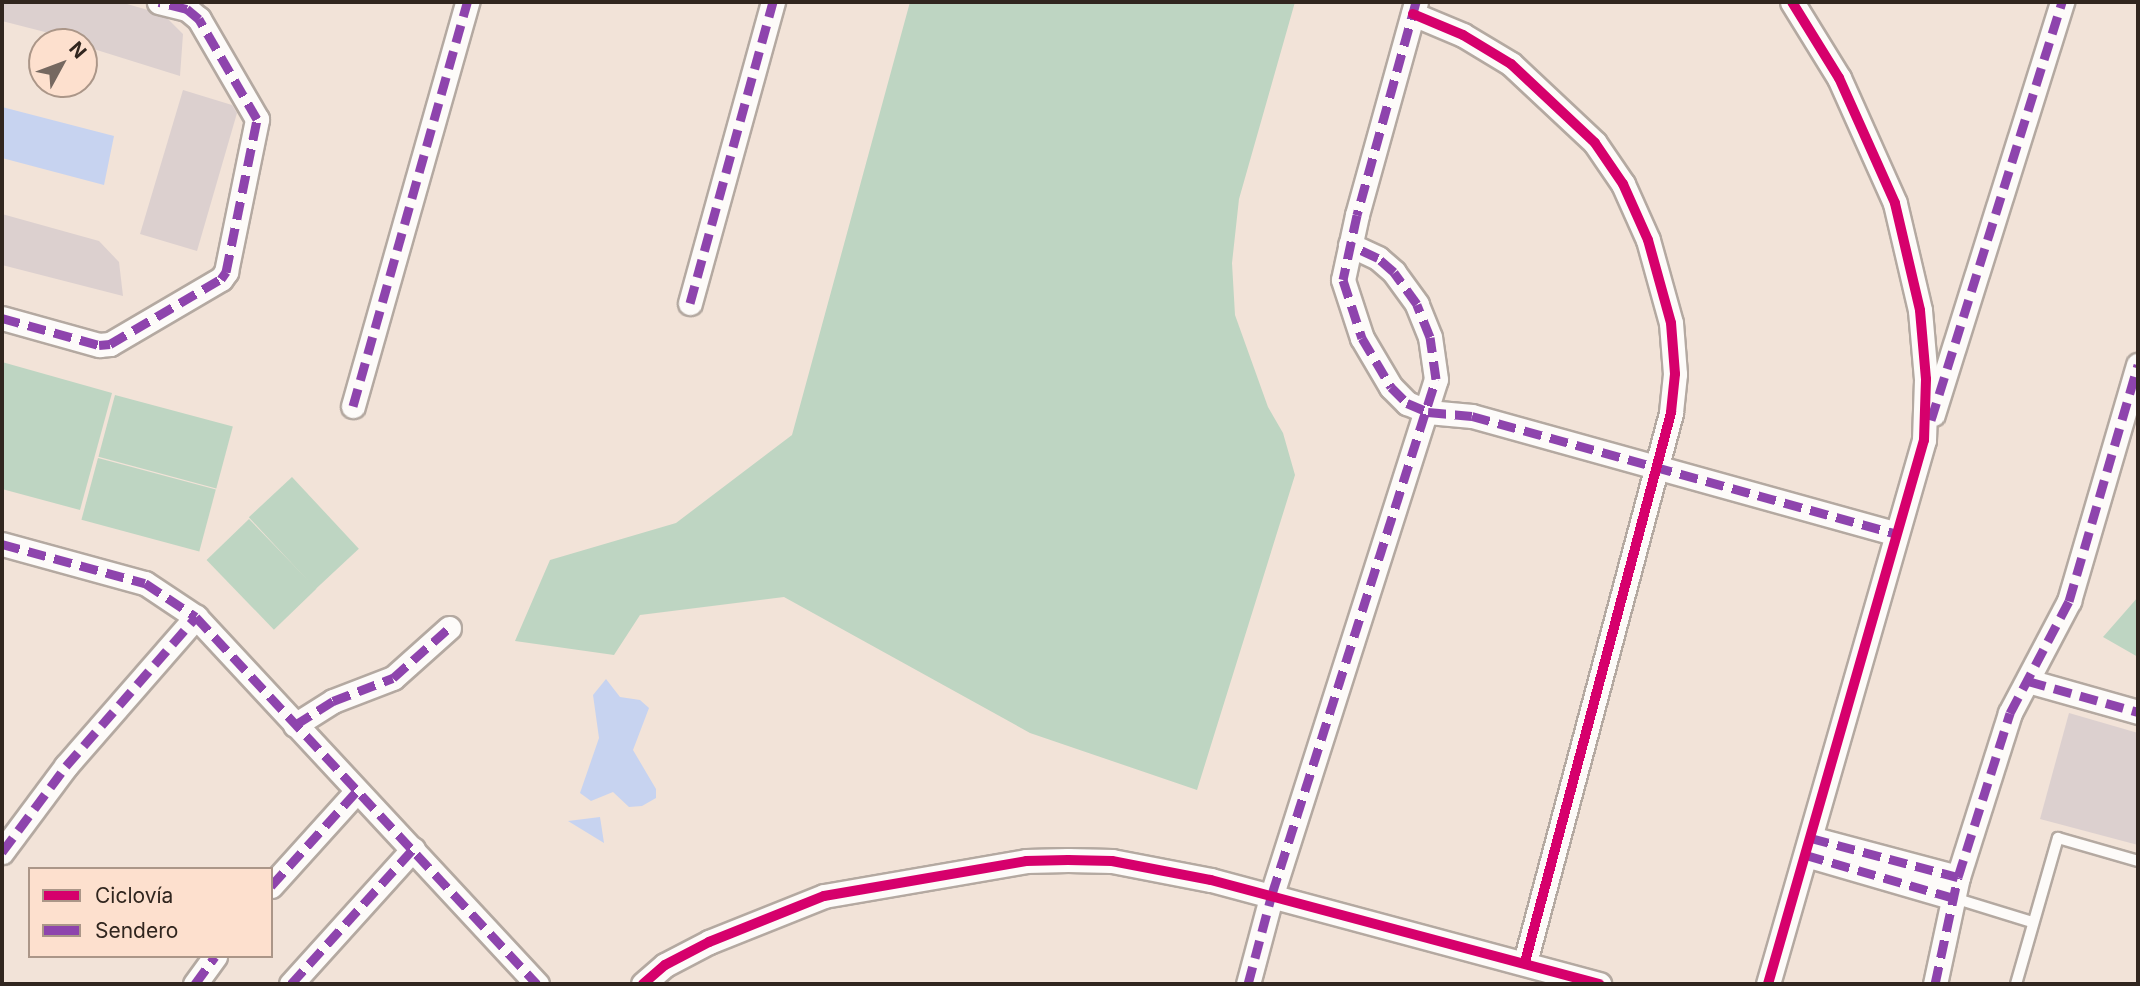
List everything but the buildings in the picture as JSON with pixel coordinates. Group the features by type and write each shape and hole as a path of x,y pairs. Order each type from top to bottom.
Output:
{"street":[{"path":"2,318 99,345 110,344 221,279 226,272 257,119 199,19 187,9 159,2"},
{"path":"353,406 467,2"},
{"path":"690,303 774,2"},
{"path":"1792,2 1839,78 1895,203 1920,310 1926,379 1924,440"},
{"path":"1768,984 1895,533 2062,2"},
{"path":"1525,962 1658,467 1675,374 1671,323 1648,240 1623,184 1587,135 1510,64 1414,8 1343,280 1362,338 1391,387 1407,403 1428,412 1459,413 1658,467 1895,533"},
{"path":"1248,984 1272,894 1428,412 1436,379 1430,337 1417,304 1394,272 1378,258 1350,246"},
{"path":"1935,984 1956,887 2010,713 2069,601 2138,365"},
{"path":"2,544 145,583 196,617 537,984"},
{"path":"2,852 66,766 196,617"},
{"path":"295,725 333,701 393,678 449,628"},
{"path":"2028,681 2138,712"},
{"path":"273,884 356,792"},
{"path":"1808,847 1956,887"},
{"path":"291,984 413,849"},
{"path":"643,984 665,965 709,942 803,902 902,880 1026,861 1112,861 1272,894 1598,984"},
{"path":"195,984 214,958"}],"lane":[{"path":"2016,984 2058,838 2138,861"},
{"path":"1956,887 2032,922"}],"green space":[{"path":"910,2 1295,2 1239,199 1232,263 1235,315 1268,407 1283,433 1295,475 1197,790 1030,733 784,597 640,615 614,655 515,641 550,560 676,523 792,435"},
{"path":"2,362 112,393 80,510 2,489"},
{"path":"115,395 233,427 216,488 98,457"},
{"path":"98,458 216,490 199,551 81,520"},
{"path":"292,477 359,549 316,589 249,517"},
{"path":"249,519 316,589 274,630 207,560"},
{"path":"2138,597 2138,657 2103,637"}],"water":[{"path":"2,107 114,136 104,185 2,158"},
{"path":"606,679 620,697 640,700 649,708 633,750 656,789 656,798 642,806 629,807 613,792 591,801 580,793 599,738 593,695"},
{"path":"600,817 604,843 568,821"}],"marked path":[{"path":"2,318 99,345 110,344 221,279 226,272 257,119 199,19 187,9 159,2"},
{"path":"353,406 467,2"},
{"path":"690,303 773,2"},
{"path":"1416,2 1357,215 1343,280 1362,338 1391,387 1407,403 1428,412 1472,416 1895,533"},
{"path":"1931,420 2062,2"},
{"path":"1248,984 1272,894 1436,379 1430,337 1417,304 1394,272 1378,258 1350,245"},
{"path":"1935,984 1958,877 2010,713 2069,601 2138,365"},
{"path":"2,544 145,583 196,617 537,984"},
{"path":"2,852 66,766 196,617"},
{"path":"295,725 333,701 393,678 449,628"},
{"path":"2028,681 2138,712"},
{"path":"273,884 356,792"},
{"path":"1811,838 1958,877"},
{"path":"291,984 413,849"},
{"path":"1806,855 1954,898"},
{"path":"195,984 214,958"}],"cycle path":[{"path":"1768,984 1924,440 1926,379 1920,310 1895,203 1839,78 1792,2"},
{"path":"1413,14 1463,35 1511,64 1595,143 1623,184 1648,240 1671,323 1675,374 1671,413 1525,962"},
{"path":"643,984 665,965 709,942 824,896 1026,861 1068,860 1112,861 1211,880 1599,984"}]}
